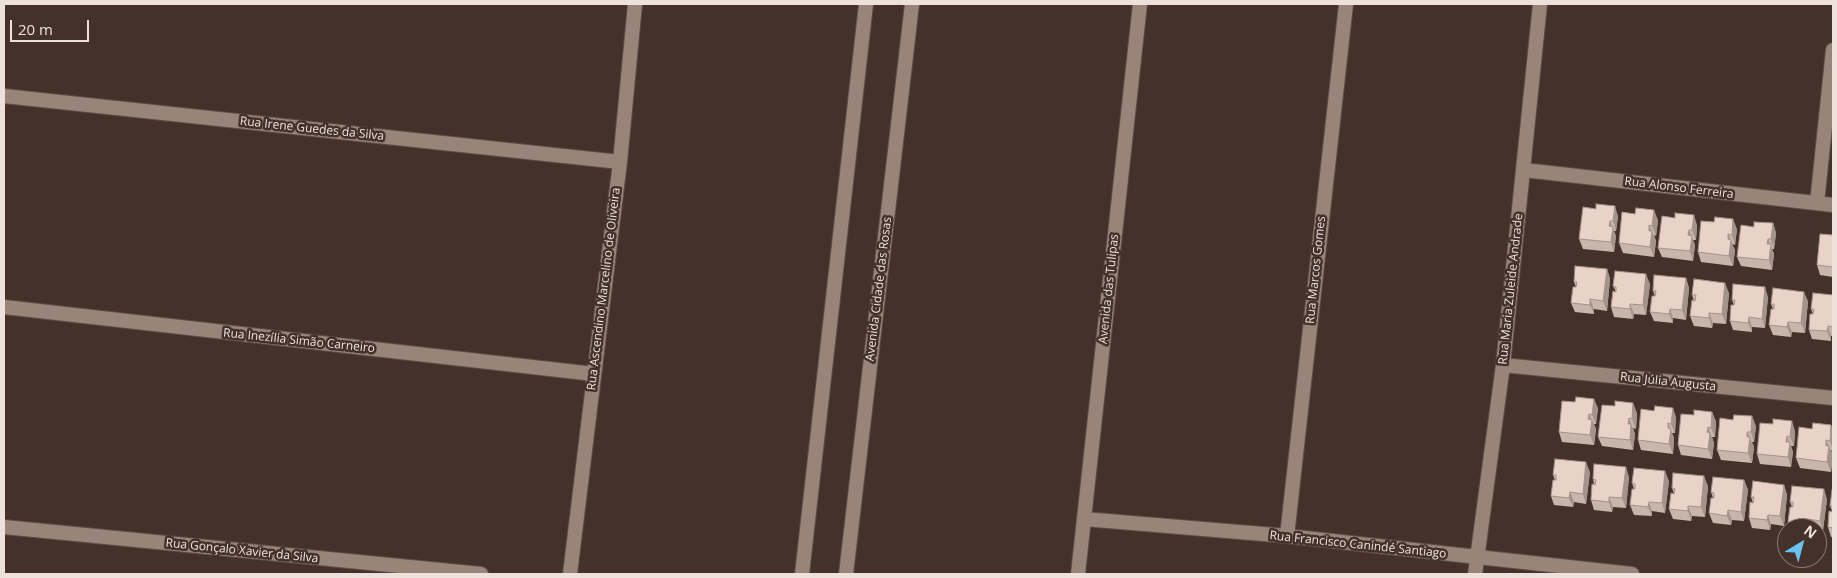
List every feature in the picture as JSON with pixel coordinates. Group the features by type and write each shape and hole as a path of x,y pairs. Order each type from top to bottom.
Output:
{"street":[{"name":"Rua Ascendino Marcelino de Oliveira","path":"570,574 620,162 635,4"},
{"path":"802,574 866,4"},
{"name":"Avenida Cidade das Rosas","path":"846,574 912,4"},
{"name":"Avenida das Tulipas","path":"1078,574 1140,4"},
{"name":"Rua Marcos Gomes","path":"1287,536 1346,4"},
{"name":"Rua Maria Zuleide Andrade","path":"1475,574 1502,365 1540,4"},
{"path":"1817,203 1833,50"},
{"name":"Rua Irene Guedes da Silva","path":"4,96 620,162"},
{"name":"Rua Alonso Ferreira","path":"1524,170 1833,206"},
{"name":"Rua Inezília Simão Carneiro","path":"4,307 594,374"},
{"name":"Rua Júlia Augusta","path":"1502,365 1833,398"},
{"name":"Rua Francisco Canindé Santiago","path":"1084,519 1287,536 1632,574"},
{"name":"Rua Gonçalo Xavier da Silva","path":"4,527 481,574"}],"building":[{"path":"1596,204 1615,206 1613,221 1610,221 1609,226 1613,227 1611,242 1579,239 1583,207 1596,209"},
{"path":"1636,208 1654,210 1652,226 1649,225 1649,231 1652,231 1650,247 1619,243 1622,212 1635,214"},
{"path":"1675,213 1694,215 1692,230 1689,230 1688,235 1692,236 1690,251 1658,248 1662,216 1675,218"},
{"path":"1715,217 1733,219 1732,235 1728,234 1728,239 1731,240 1729,256 1698,252 1701,221 1714,222"},
{"path":"1754,222 1773,223 1771,239 1768,239 1767,244 1771,244 1769,260 1737,257 1741,225 1754,227"},
{"path":"1820,234 1833,235 1833,267 1817,265"},
{"path":"1575,266 1607,269 1603,301 1590,299 1590,305 1571,303 1573,287 1576,287 1577,282 1574,282"},
{"path":"1615,271 1646,274 1643,305 1630,304 1630,309 1611,307 1613,291 1616,292 1616,287 1613,286"},
{"path":"1654,275 1686,278 1682,310 1670,309 1669,314 1650,312 1652,296 1655,296 1656,291 1653,291"},
{"path":"1694,279 1725,283 1722,314 1709,313 1709,318 1690,316 1692,300 1695,301 1696,295 1692,295"},
{"path":"1733,284 1765,287 1762,319 1749,317 1748,323 1730,321 1731,305 1734,305 1735,300 1732,300"},
{"path":"1773,288 1804,292 1801,323 1788,322 1787,327 1769,325 1771,309 1774,309 1774,304 1771,304"},
{"path":"1813,293 1833,295 1833,327 1828,326 1827,331 1809,330 1810,314 1813,314 1814,309 1811,309"},
{"path":"1576,397 1594,399 1592,415 1589,414 1588,419 1592,420 1590,435 1559,432 1562,401 1575,402"},
{"path":"1615,401 1633,403 1632,419 1629,418 1628,424 1631,424 1630,440 1598,437 1602,405 1615,406"},
{"path":"1655,406 1673,408 1671,424 1668,423 1668,428 1671,429 1669,444 1638,440 1641,409 1654,411"},
{"path":"1694,410 1712,412 1711,428 1708,427 1707,432 1710,433 1708,449 1678,445 1681,414 1694,415"},
{"path":"1734,415 1752,416 1751,432 1747,432 1747,437 1750,437 1748,453 1717,450 1720,418 1733,420"},
{"path":"1773,419 1792,421 1790,437 1787,436 1786,442 1790,442 1788,457 1757,454 1760,423 1773,424"},
{"path":"1813,423 1831,425 1830,441 1826,440 1826,446 1829,446 1827,462 1796,458 1799,427 1812,429"},
{"path":"1555,459 1586,462 1583,494 1570,492 1569,498 1551,496 1553,480 1556,480 1556,475 1553,475"},
{"path":"1594,464 1626,467 1622,498 1609,497 1609,502 1591,500 1592,484 1595,485 1596,480 1593,479"},
{"path":"1634,468 1665,471 1662,503 1649,502 1648,507 1630,505 1632,489 1635,489 1635,484 1632,483"},
{"path":"1673,473 1704,476 1701,507 1688,506 1688,511 1669,509 1671,493 1674,494 1675,489 1672,488"},
{"path":"1713,477 1744,480 1741,512 1728,510 1727,516 1709,513 1711,498 1714,498 1714,493 1711,492"},
{"path":"1753,481 1784,485 1780,516 1768,515 1767,520 1749,518 1750,502 1753,503 1754,497 1751,497"},
{"path":"1792,486 1824,489 1820,518 1789,518 1790,507 1793,507 1793,502 1790,502"},
{"path":"1832,490 1833,506 1830,506"},
{"path":"1829,511 1833,512 1833,528 1828,527"}]}
